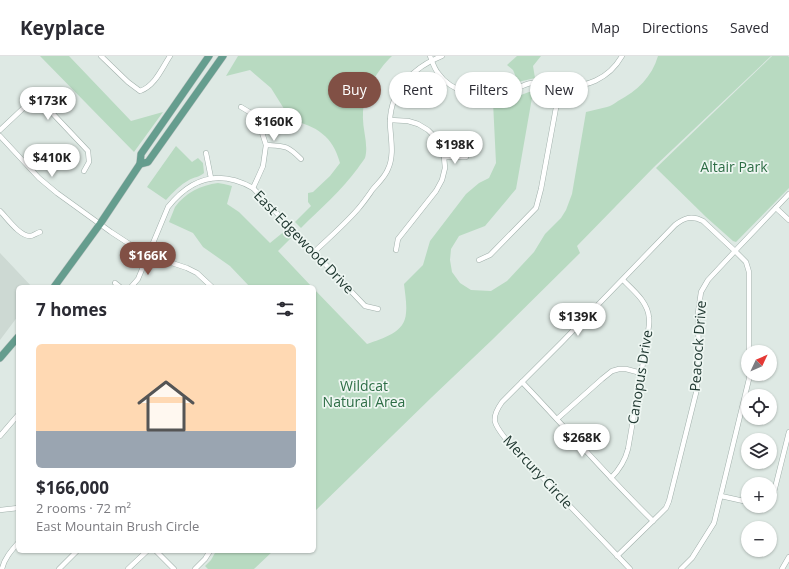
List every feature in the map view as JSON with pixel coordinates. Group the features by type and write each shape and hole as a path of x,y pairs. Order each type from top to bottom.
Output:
{"main road":[{"path":"55,285 100,224 140,164 141,154 209,56"},
{"path":"140,164 148,162 223,56"},
{"path":"0,358 16,339"}],"street":[{"path":"101,56 107,58 128,82 140,91 146,89 153,83 170,56"},
{"path":"314,252 358,209 388,170 392,152 390,120 395,96 399,88 412,73 431,58 442,56"},
{"path":"588,84 592,83 612,70 622,56"},
{"path":"431,58 438,73 446,82 457,89 479,96 505,94 530,83"},
{"path":"0,130 32,100 39,99 88,151 89,162 84,171"},
{"path":"241,107 251,113 259,123 266,145 263,166 253,188"},
{"path":"479,260 490,255 536,208 556,108"},
{"path":"390,120 408,121 418,124 428,130 441,146 445,168 442,180 436,191 398,239 396,250"},
{"path":"0,136 39,178 57,193 111,232 148,255 187,268 197,273 210,285"},
{"path":"266,145 284,146 291,149 301,159"},
{"path":"206,153 211,178"},
{"path":"444,157 466,157"},
{"name":"East Edgewood Drive","path":"133,285 138,279 168,207 175,198 192,185 211,178 223,178 236,180 253,188 365,306 378,309"},
{"name":"Peacock Drive","path":"617,556 666,508 669,500 696,393 699,370 698,313 701,292 708,280 789,194"},
{"path":"776,208 789,220"},
{"path":"0,211 20,232 25,235 31,236 40,232"},
{"name":"Mercury Circle","path":"630,569 496,427 494,416 497,409 502,402 675,225 682,220 697,218 702,221 735,250 746,262 748,272 749,345"},
{"name":"Canopus Drive","path":"611,478 618,472 626,458 650,318 645,304 622,280"},
{"path":"557,419 612,370 626,369 641,372"},
{"path":"681,569 692,558 714,523 749,381"},
{"path":"522,382 653,521"},
{"path":"0,436 16,417"},
{"path":"777,480 789,432"},
{"path":"721,496 741,500"},
{"path":"0,510 16,508"},
{"path":"2,569 3,563 16,546"},
{"path":"59,569 75,553"},
{"path":"128,569 145,553"},
{"path":"158,553 174,569"},
{"path":"195,569 209,553"},
{"path":"782,569 789,557"}],"shaded area":[{"path":"0,253 30,285 16,285 16,319 0,340"}],"green space":[{"path":"40,56 69,56 131,121 163,112 134,152"},
{"path":"238,56 392,56 378,72 328,72 328,108 364,108 363,126 366,142 366,153 365,158 345,184 301,228 295,222 311,206 308,202 308,193 313,192 330,176 340,163 337,154 328,139 316,129 291,120 271,88 250,70 226,76"},
{"path":"517,56 541,56 533,66 534,72 530,72 530,79 522,81 522,72 514,72 507,65"},
{"name":"Wildcat Natural Area","path":"658,56 771,56 654,167 577,246 580,253 316,510 316,291 367,344 386,337 397,330 405,320 406,302 404,284 423,265 430,241 466,194 479,183 489,178 496,163 493,108 522,108 522,95 530,92 530,108 516,189 485,226 459,236 451,249 450,260 452,272 460,283 471,290 491,291 507,281 534,252 545,234 561,218 566,210 572,194 586,112 610,106 631,93 643,83 652,70"},
{"name":"Altair Park","path":"772,56 789,57 789,188 736,242 706,217 656,168"},
{"path":"176,146 192,162 198,158 203,163 204,173 183,184 166,200 147,187"},
{"path":"218,183 232,186 227,204 239,212 270,243 286,230 292,237 278,251 310,285 248,285 230,266 203,247 193,233 169,222 175,207 179,202 194,190"},
{"path":"215,553 271,553 254,569 208,569 205,566"}]}
